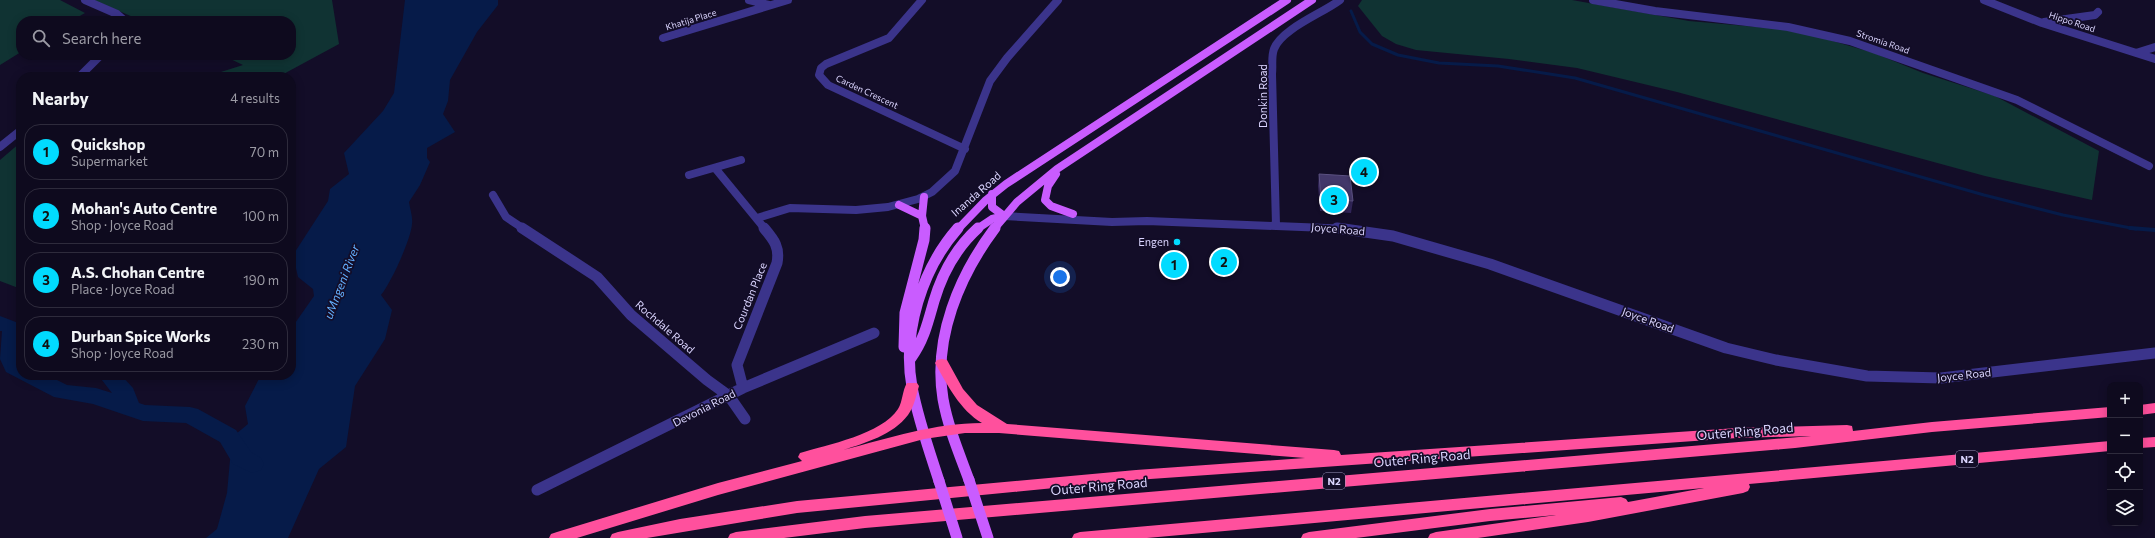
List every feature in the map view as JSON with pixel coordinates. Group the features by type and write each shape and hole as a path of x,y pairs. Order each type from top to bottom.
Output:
{"highway":[{"path":"942,363 963,399 972,410 985,419 998,424 1024,430"},
{"path":"718,489 881,430 893,422 903,411 912,386"},
{"path":"2143,410 2155,408"},
{"name":"Outer Ring Road","path":"736,538 865,522 1787,444 1932,427 2107,412"},
{"path":"618,538 680,525 797,507 1136,474 1737,433 1932,427"},
{"path":"557,538 718,489 924,434 951,429 999,428 1301,453 1387,457"},
{"path":"2143,443 2155,442"},
{"name":"N2","path":"1080,538 1824,473 2107,446"},
{"path":"1436,538 1588,516 1682,497 1824,473"},
{"path":"1309,538 1490,516 1682,497"}],"main road":[{"name":"Inanda Road","path":"957,538 924,434 912,386 910,360 911,333 916,305 928,271 959,225 992,194 1287,0"},
{"path":"988,538 951,429 943,396 942,363 946,333 958,293 979,249 1004,216 1032,189 1058,170 1312,0"},
{"path":"1058,170 1048,186 1045,200 1051,206 1073,214"},
{"path":"992,194 992,207 1004,216"},
{"path":"924,197 922,216 925,228 924,240 905,313 904,350 910,360 922,341 936,296 951,262 973,231 982,223 993,217 1004,216"},
{"path":"899,204 922,216"}],"street":[{"path":"85,0 119,16"},
{"path":"749,0 771,5"},
{"name":"Khatija Place","path":"662,38 788,0"},
{"name":"Carden Crescent","path":"922,0 889,38 826,64 821,68 819,75 828,85 965,149"},
{"path":"757,218 791,208 852,210 899,204 924,197 951,176 965,149 990,81 1007,58 1058,0"},
{"name":"Donkin Road","path":"1276,225 1272,74 1274,49 1279,41 1289,32 1319,15 1340,0"},
{"name":"Stromia Road","path":"1593,0 1655,11 1788,27 1850,41 2017,100 2044,112 2149,166"},
{"name":"Hippo Road","path":"1984,0 2042,23 2155,59"},
{"path":"2042,23 2096,15 2098,12"},
{"path":"2136,53 2155,47"},
{"path":"84,72 96,60"},
{"path":"0,147 16,134"},
{"path":"689,175 741,160"},
{"name":"Courdan Place","path":"715,168 777,244 779,253 777,263 740,354 737,365 743,388"},
{"name":"Rochdale Road","path":"493,195 506,217 597,277 631,315 707,380 729,396 744,419"},
{"name":"Joyce Road","path":"1004,216 1026,211 1112,216 1147,221"},
{"name":"Joyce Road","path":"1004,216 1112,222 1147,221 1347,228 1418,241 1497,266 1726,348 1823,370 1867,376 1941,378 2155,353"},
{"name":"Devonia Road","path":"537,490 743,388 874,333"}],"green space":[{"path":"0,0 60,0 85,13 80,16 16,16 16,55 0,65"},
{"path":"94,0 332,0 339,44 287,72 221,72 243,65 232,60 296,60 296,16 131,16"},
{"path":"1362,0 1572,0 1689,21 1780,29 1812,35 1874,53 1923,73 1995,96 2099,151 2092,200 1985,176 1677,92 1577,68 1509,59 1416,50 1396,44 1382,36 1358,6"},
{"path":"16,146 16,287 0,281 0,160"}],"water":[{"name":"uMngeni River","path":"405,0 498,0 498,5 477,32 450,80 448,101 443,114 455,132 427,148 427,158 430,162 420,185 409,202 412,216 411,231 395,271 381,295 392,310 385,339 355,386 346,447 319,469 288,538 206,538 217,529 227,493 230,460 236,434 248,424 245,406 258,380 296,380 296,322 314,296 313,289 298,277 296,268 296,250 328,201 330,189 349,174 344,153 383,111 394,93"}],"building":[{"path":"1319,174 1350,176 1353,201 1321,199"}],"waterway":[{"path":"1351,11 1360,32 1372,44 1398,55 1439,63 1498,66 1575,78 1984,195 2063,215 2131,228"},
{"path":"2131,228 2155,230"},
{"path":"2131,228 2136,229"},
{"path":"0,323 13,328 9,354 14,367 16,368"},
{"path":"39,380 62,392 96,396 129,408"},
{"path":"113,380 125,394 129,408"},
{"path":"129,408 143,413 190,415 228,436 242,458 252,464"}],"place":[{"name":"Durban Spice Works","path":"1364,172"},
{"name":"A.S. Chohan Centre","path":"1334,200"},
{"name":"Engen","path":"1177,242"},
{"name":"Mohan's Auto Centre","path":"1224,262"},
{"name":"Quickshop","path":"1174,265"}]}
